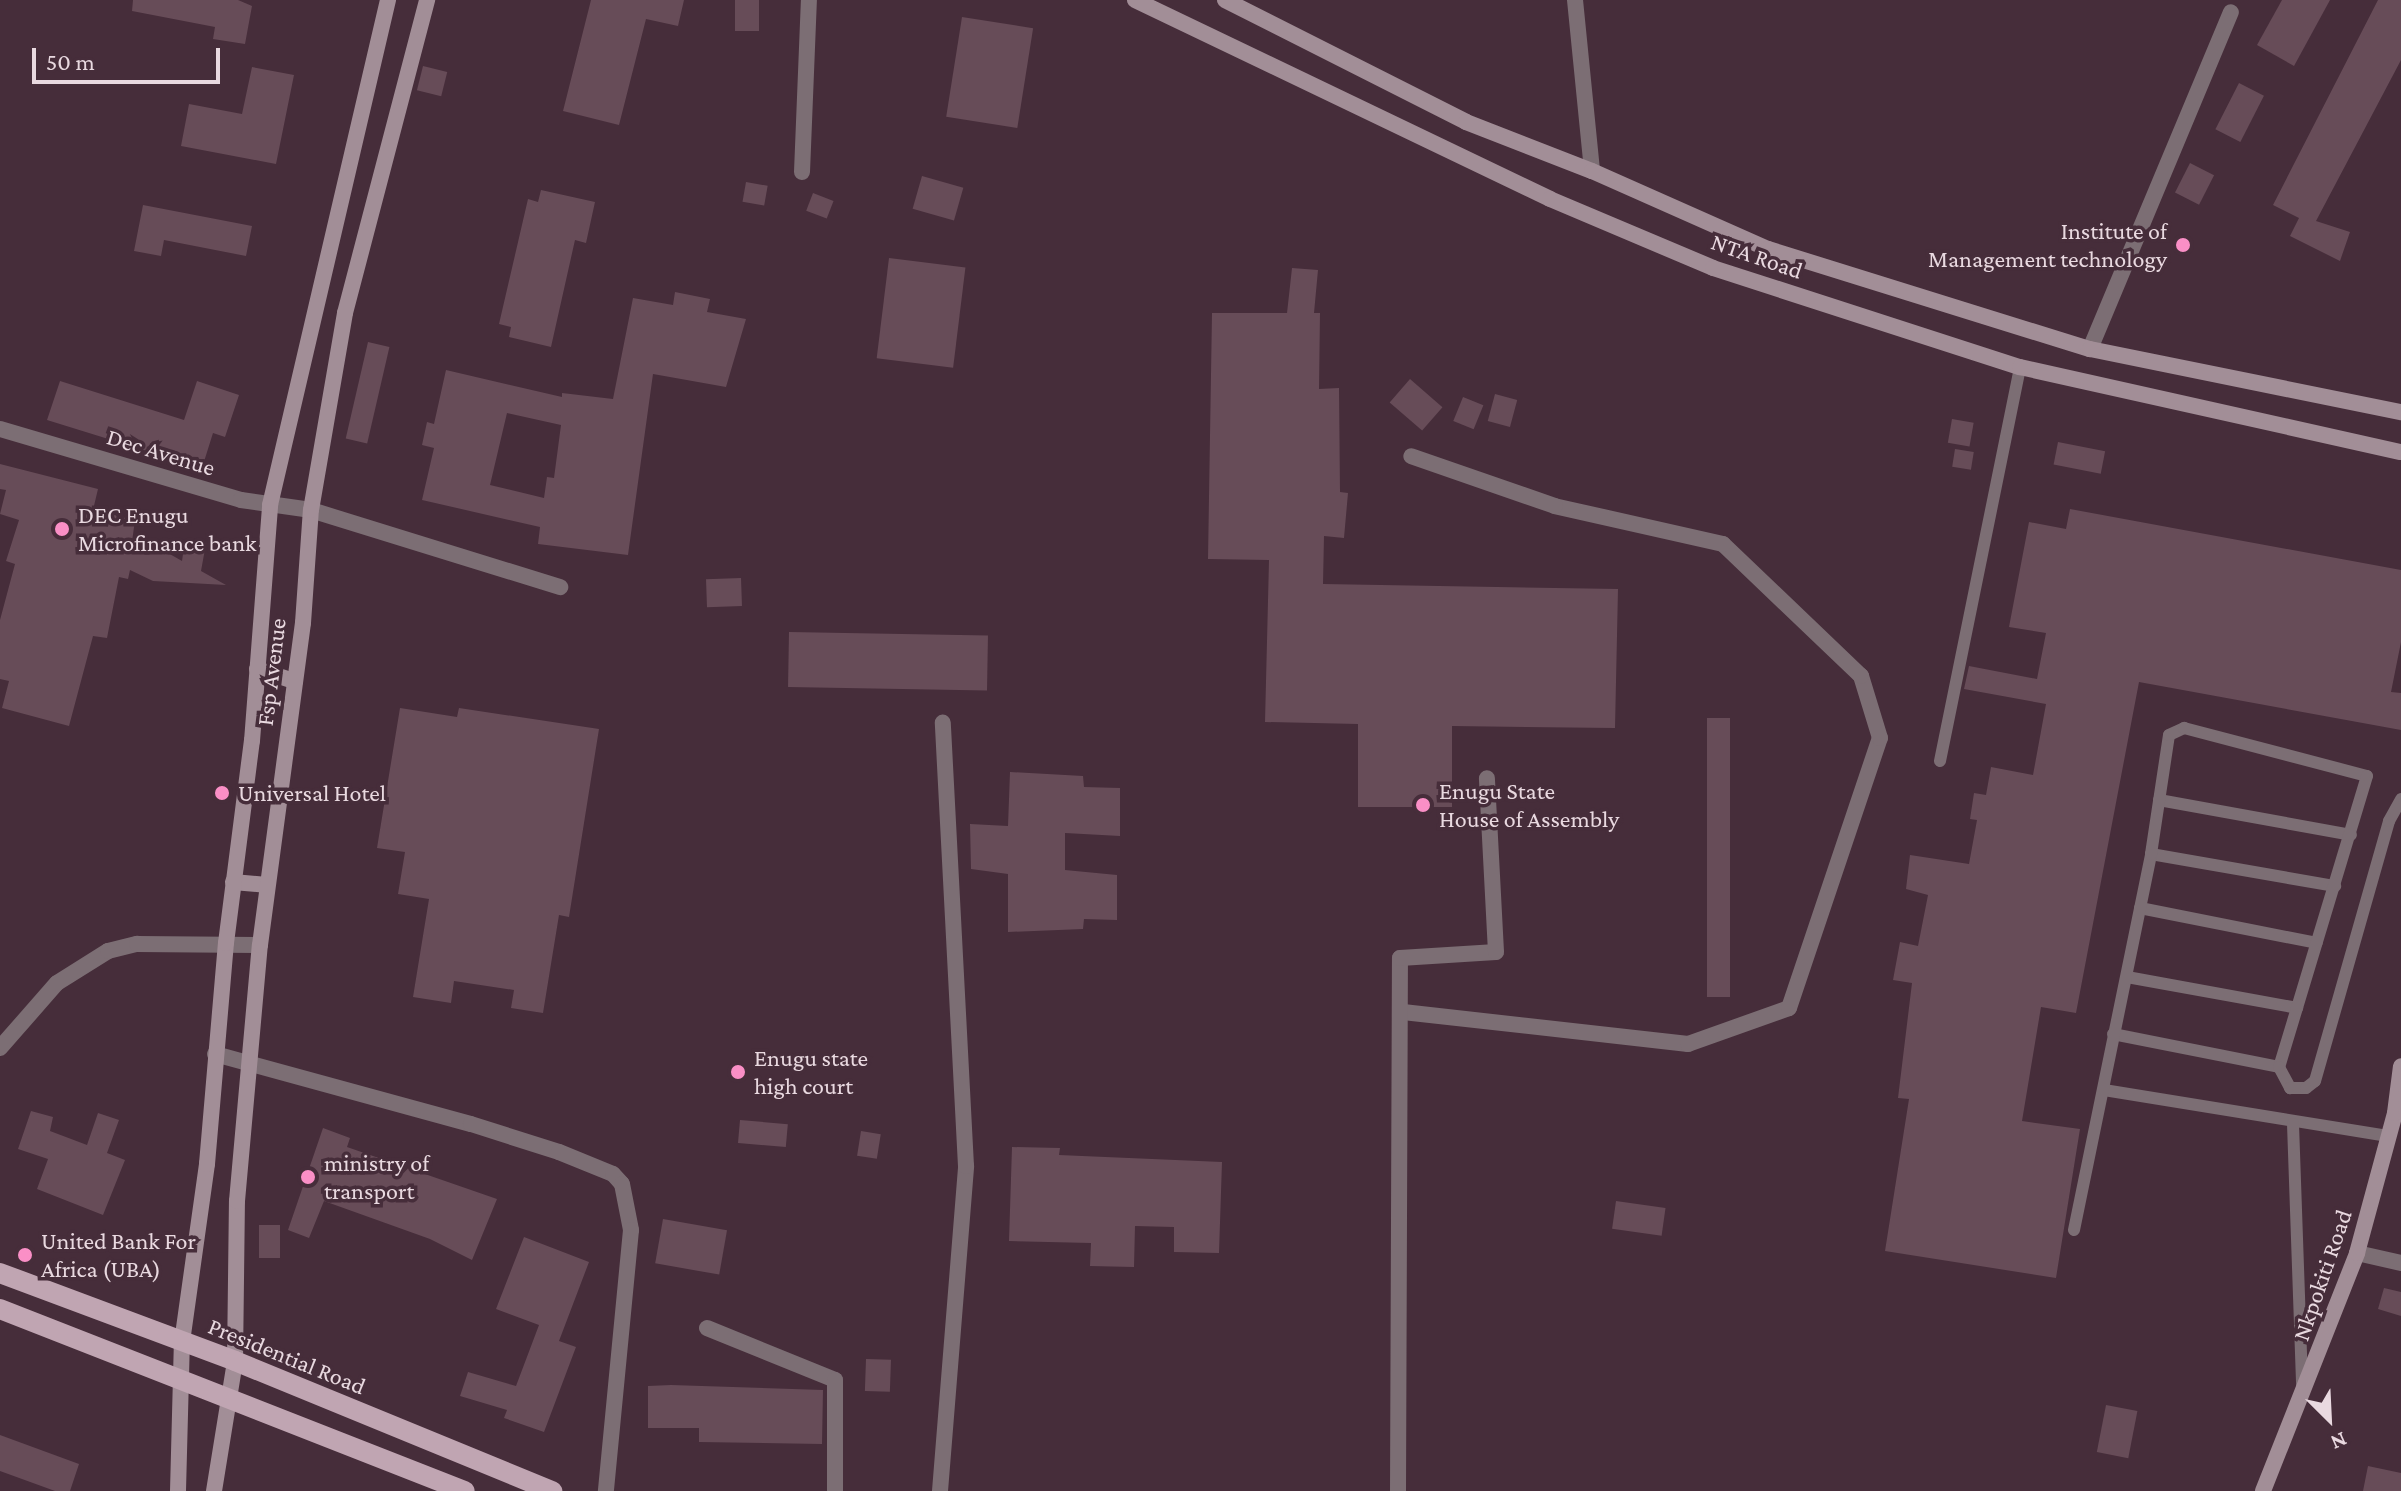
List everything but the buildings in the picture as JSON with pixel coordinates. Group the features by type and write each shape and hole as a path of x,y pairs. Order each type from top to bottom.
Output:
{"main road":[{"name":"Fsp Avenue","path":"178,1491 182,1342 207,1164 226,943 257,669 270,505 388,0"},
{"name":"Fsp Avenue","path":"214,1491 225,1397 235,1361 237,1201 260,945 295,681 311,510 345,313 427,0"},
{"name":"NTA Road","path":"1135,0 1550,199 1700,262 2020,367 2401,452"},
{"name":"NTA Road","path":"1225,0 1466,122 1592,171 1768,249 2090,349 2401,412"},
{"path":"257,669 295,681"},
{"path":"233,882 267,885"},
{"name":"Nkpokiti Road","path":"2263,1491 2357,1253 2389,1136 2401,1066"},
{"name":"Presidential Road","path":"0,1273 235,1361 552,1491"},
{"path":"0,1309 465,1491"}],"street":[{"path":"802,172 809,0"},
{"path":"1575,0 1592,171"},
{"path":"2090,349 2231,12"},
{"name":"Dec Avenue","path":"0,429 270,505 311,510 560,587"},
{"path":"1403,1012 1688,1044 1789,1008 1880,738 1861,676 1723,544 1555,506 1411,456"},
{"path":"940,1491 966,1166 943,723"},
{"path":"1398,1491 1403,1012 1400,958 1496,952 1487,778"},
{"path":"0,1048 57,983 108,951 137,944 260,945"},
{"path":"215,1054 471,1124 559,1152 613,1174 622,1184 631,1230 606,1491"},
{"path":"2357,1253 2401,1263"},
{"path":"707,1328 835,1380 835,1491"}],"lane":[{"path":"1940,761 2020,367"},
{"path":"2074,1230 2151,854 2169,735 2184,728 2364,771 2367,781 2279,1067 2290,1088 2306,1088 2315,1081 2389,821 2401,799"},
{"path":"2159,800 2351,835"},
{"path":"2151,854 2335,886"},
{"path":"2140,908 2317,943"},
{"path":"2127,977 2297,1008"},
{"path":"2113,1034 2279,1067"},
{"path":"2104,1090 2293,1124 2389,1136"},
{"path":"2293,1124 2302,1398"}],"place":[{"name":"Institute of Management technology","path":"2183,245"},
{"name":"DEC Enugu Microfinance bank","path":"62,529"},
{"name":"Universal Hotel","path":"222,793"},
{"name":"Enugu State House of Assembly","path":"1423,805"},
{"name":"Enugu state high court","path":"738,1072"},
{"name":"ministry of transport","path":"308,1177"},
{"name":"United Bank For Africa (UBA)","path":"25,1255"}]}
